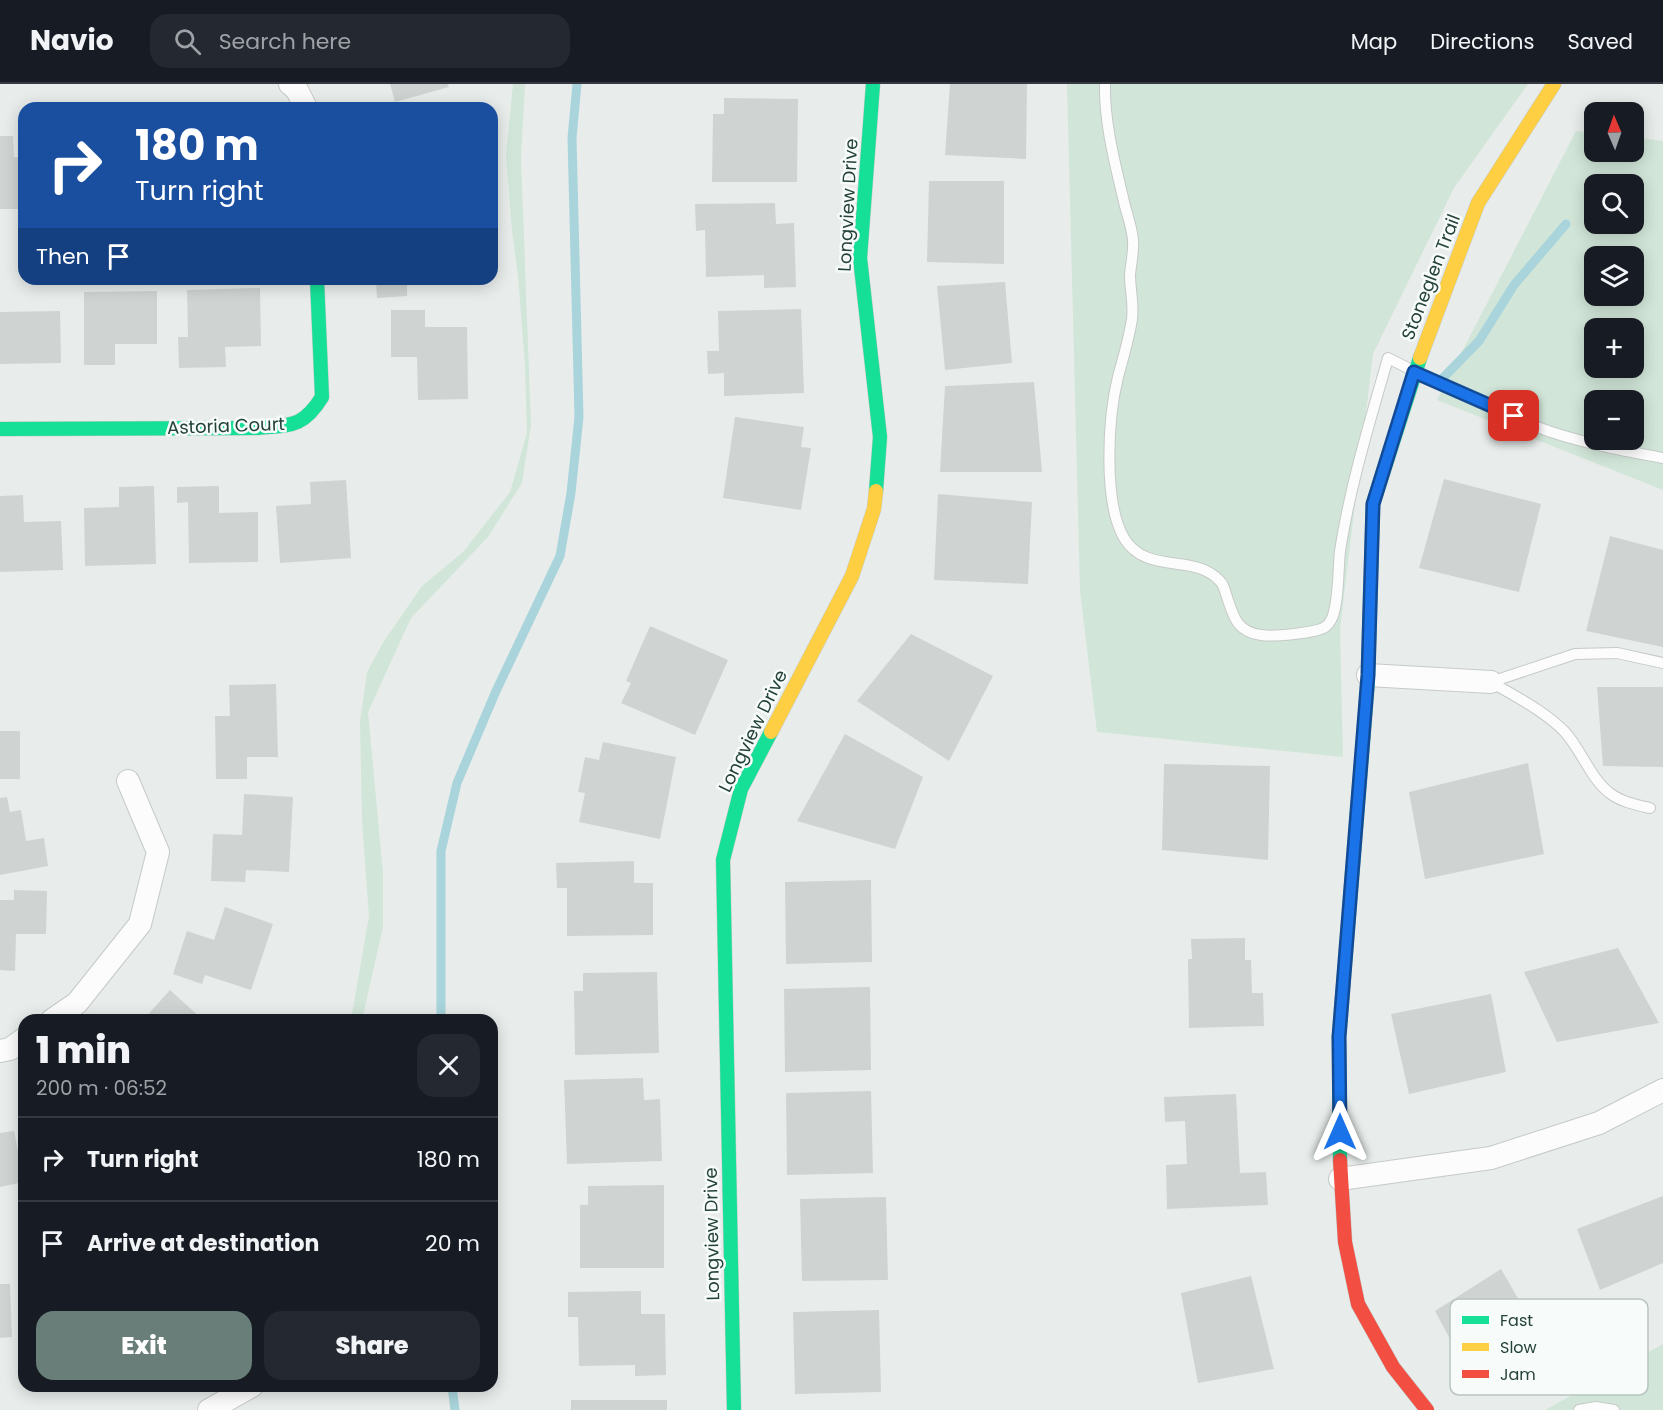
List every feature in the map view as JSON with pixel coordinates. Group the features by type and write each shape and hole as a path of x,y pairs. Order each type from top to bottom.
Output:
{"street":[{"path":"290,84 297,90 303,102"},
{"name":"Longview Drive","path":"734,1410 723,860 741,789 852,576 874,509 880,437 860,258 873,84"},
{"name":"Stoneglen Trail","path":"1427,1410 1393,1367 1358,1304 1345,1242 1340,1179 1339,1037 1368,675 1373,504 1414,372 1478,203 1554,84"},
{"name":"Astoria Court","path":"0,429 257,428 292,425 312,413 322,397 317,285"},
{"path":"1368,675 1491,682"},
{"path":"60,1014 76,1003 140,924 158,852 128,781"},
{"path":"0,1051 10,1049 18,1043"},
{"path":"1340,1179 1491,1158 1599,1123 1663,1090"},
{"path":"209,1410 241,1392"}],"lane":[{"path":"1105,84 1108,122 1133,240 1130,278 1133,298 1132,319 1114,402 1110,465 1112,502 1125,539 1135,551 1146,559 1199,567 1212,573 1223,584 1237,622 1247,632 1264,636 1324,628 1332,619 1335,609 1340,551 1367,429 1388,358 1414,372 1550,431 1615,450 1663,458"},
{"path":"1491,682 1575,654 1617,653 1663,663"},
{"path":"1491,682 1544,713 1576,746 1599,783 1612,795 1650,807"},
{"path":"1579,1410 1596,1407 1614,1410"}],"green space":[{"path":"513,84 525,84 521,158 531,425 522,483 488,537 411,618 368,712 383,873 383,927 363,1014 352,1014 369,916 362,822 360,721 367,672 384,641 422,586 463,552 510,492 527,433 525,366 506,156"},
{"path":"1067,84 1528,84 1454,188 1373,354 1340,629 1343,757 1097,732 1080,591"},
{"path":"1576,131 1584,132 1584,162 1644,162 1644,138 1663,141 1663,490 1437,400"},
{"path":"1663,1344 1663,1410 1545,1410 1572,1395 1648,1395 1648,1352"}],"building":[{"path":"390,84 448,84 449,87 395,102"},
{"path":"950,84 1027,84 1026,159 945,155"},
{"path":"724,98 798,99 797,182 712,182 713,114 724,114"},
{"path":"0,136 13,136 14,157 18,157 18,209 0,209"},
{"path":"929,181 1004,181 1004,264 927,262"},
{"path":"775,203 776,224 794,223 796,287 764,288 764,275 706,277 705,230 696,231 695,204"},
{"path":"1005,282 1012,363 945,370 937,286"},
{"path":"376,285 407,285 407,296 377,298"},
{"path":"260,288 261,346 225,347 226,367 179,368 178,337 188,337 187,290"},
{"path":"157,291 157,344 115,344 115,365 84,365 84,292"},
{"path":"801,309 804,393 724,396 724,373 708,374 707,351 719,351 718,311"},
{"path":"391,310 425,310 425,327 467,327 468,399 418,400 417,357 391,357"},
{"path":"60,311 61,363 0,364 0,312"},
{"path":"1034,382 1042,472 940,472 945,386"},
{"path":"735,417 804,427 801,447 811,448 801,510 723,498"},
{"path":"1444,479 1541,504 1519,592 1419,568"},
{"path":"346,480 351,558 280,563 276,506 311,504 310,482"},
{"path":"154,486 156,564 85,566 84,508 119,507 119,487"},
{"path":"219,486 219,513 258,512 258,562 189,563 188,502 177,503 177,487"},
{"path":"938,494 1032,502 1028,584 934,580"},
{"path":"23,495 24,522 61,521 63,570 0,572 0,496"},
{"path":"1610,536 1663,550 1663,647 1586,631"},
{"path":"650,626 728,660 695,735 621,703 631,683 626,681"},
{"path":"911,634 993,676 949,761 857,701"},
{"path":"276,684 278,757 247,757 247,779 216,779 215,716 230,716 229,685"},
{"path":"1597,687 1663,687 1663,767 1603,766"},
{"path":"0,731 20,731 20,779 0,779"},
{"path":"845,734 923,777 895,849 797,821"},
{"path":"603,742 676,757 660,839 579,822 585,793 578,792 585,757 599,760"},
{"path":"1528,763 1544,854 1425,879 1409,792"},
{"path":"1164,764 1270,766 1268,860 1162,850"},
{"path":"244,794 293,797 289,872 246,870 245,882 211,881 213,834 242,835"},
{"path":"7,797 10,812 21,810 26,841 44,838 48,866 0,875 0,798"},
{"path":"634,861 634,883 653,883 653,935 567,936 567,888 557,888 556,863"},
{"path":"871,880 872,962 786,964 785,882"},
{"path":"14,890 47,891 46,934 16,934 15,971 0,970 0,900 14,900"},
{"path":"225,907 273,924 251,990 205,975 202,984 173,974 187,931 214,940"},
{"path":"1245,938 1245,960 1251,960 1252,993 1263,993 1264,1026 1189,1028 1188,959 1192,959 1191,939"},
{"path":"1618,948 1659,1023 1557,1042 1524,972"},
{"path":"657,972 659,1053 575,1055 574,991 583,991 583,973"},
{"path":"870,987 871,1070 785,1072 784,989"},
{"path":"170,990 196,1014 148,1014"},
{"path":"1491,994 1506,1072 1409,1094 1391,1014"},
{"path":"643,1078 644,1100 660,1099 662,1161 567,1164 564,1080"},
{"path":"871,1091 873,1173 787,1175 786,1093"},
{"path":"1236,1094 1240,1173 1266,1172 1268,1205 1167,1209 1166,1165 1187,1164 1185,1121 1165,1122 1164,1097"},
{"path":"14,1131 18,1151 18,1183 0,1187 0,1133"},
{"path":"664,1185 664,1268 580,1268 580,1205 588,1205 588,1186"},
{"path":"1663,1196 1663,1263 1600,1290 1577,1229"},
{"path":"886,1197 888,1280 802,1281 800,1199"},
{"path":"1501,1269 1518,1299 1454,1299"},
{"path":"1251,1276 1274,1369 1198,1383 1181,1293"},
{"path":"0,1284 10,1284 12,1337 0,1338"},
{"path":"641,1291 641,1314 665,1314 666,1375 635,1376 635,1365 579,1366 578,1317 568,1317 568,1292"},
{"path":"1450,1301 1450,1339 1435,1311"},
{"path":"879,1310 881,1392 795,1394 793,1312"},
{"path":"571,1400 667,1400 667,1410 571,1410"}],"waterway":[{"path":"441,1014 441,851 457,783 496,691 560,556 571,493 579,417 572,138 577,84"},
{"path":"1438,383 1479,341 1514,285 1566,224"},
{"path":"453,1392 455,1410"}],"traffic: fast":[{"path":"873,84 860,258 880,437 876,491"},
{"path":"0,429 257,428 287,425 302,420 322,397 317,285"},
{"path":"1340,1160 1339,1037 1368,679 1373,504 1420,358"},
{"path":"734,1410 723,860 741,789 771,732"}],"traffic: slow":[{"path":"1420,358 1478,203 1554,84"},
{"path":"771,732 852,576 874,509 876,491"}],"traffic: jam":[{"path":"1340,1160 1345,1242 1358,1304 1393,1367 1427,1410"}],"route":[{"path":"1340,1132 1339,1037 1368,675 1373,504 1414,372 1514,416"}]}
